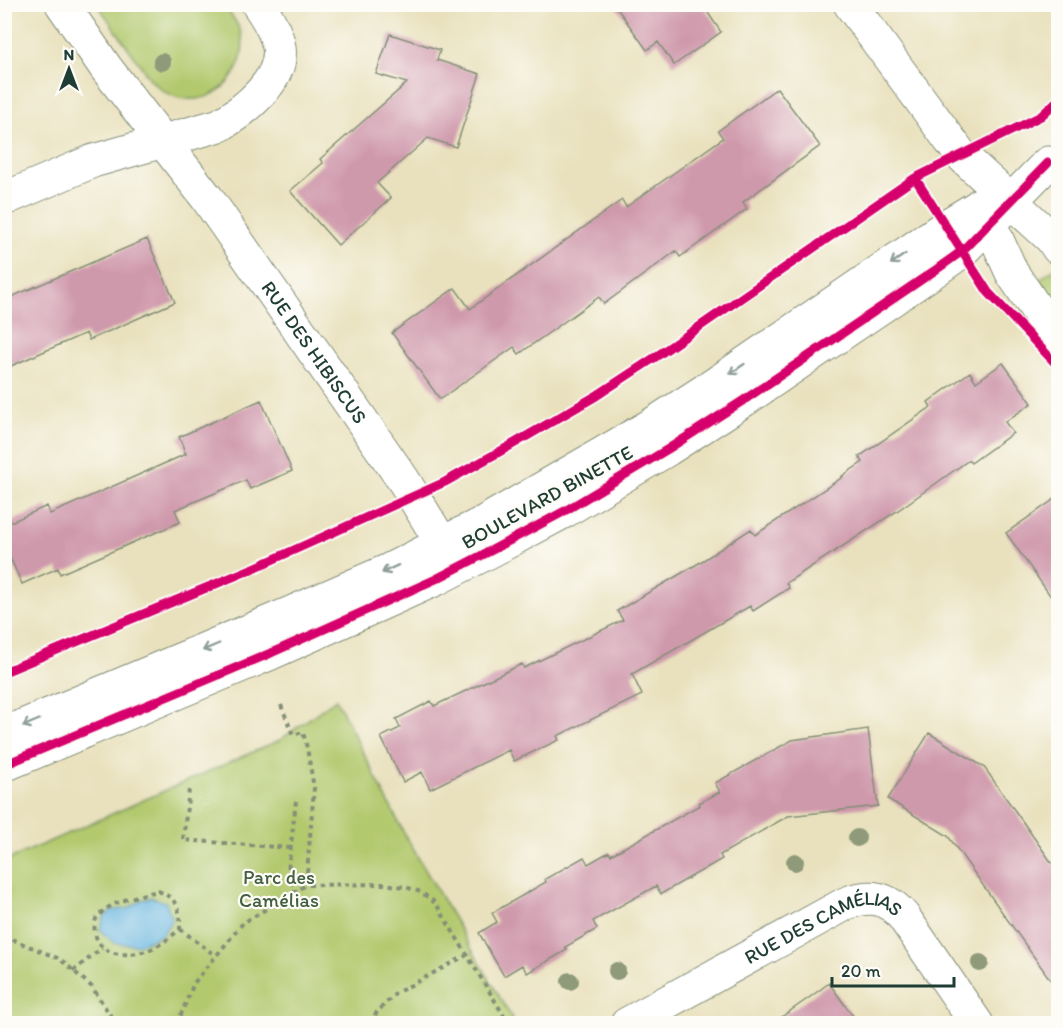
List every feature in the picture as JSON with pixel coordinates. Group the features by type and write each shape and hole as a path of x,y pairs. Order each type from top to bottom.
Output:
{"street":[{"name":"RUE DES HIBISCUS","path":"62,4 106,68 214,207 404,481 450,556"},
{"path":"4,200 93,160 220,125 237,115 259,95 276,69 279,48 273,28 258,4"},
{"path":"850,4 995,205 1012,273 1059,341"},
{"name":"BOULEVARD BINETTE","path":"4,765 271,653 420,587 450,556 514,505 650,426 917,246 995,205 1053,159"},
{"path":"995,205 1052,239 1059,248"},
{"name":"BOULEVARD BINETTE","path":"4,734 389,570 450,556"},
{"name":"RUE DES CAMÉLIAS","path":"627,1023 845,904 856,899 872,897 883,900 896,908 903,916 977,1023"}],"path":[{"path":"281,705 293,735 303,732 314,788 306,885"},
{"path":"189,790 183,840 290,848"},
{"path":"296,801 288,871 296,891"},
{"path":"177,1023 194,983 243,923 306,885 384,884 418,891 431,899 509,1023"},
{"path":"158,891 173,899 180,913 180,929 162,943 148,950 130,954 119,954 102,948 95,932 96,919 99,914 114,904 158,891"},
{"path":"180,929 216,956"},
{"path":"4,936 60,959 92,987 116,1023"},
{"path":"73,971 102,948"},
{"path":"371,1023 377,1012 396,993 467,955"}],"green space":[{"path":"98,5 224,5 241,33 243,45 237,69 230,80 211,95 199,99 187,99 171,95 150,79"},
{"path":"1058,266 1058,306 1040,279"},
{"name":"Parc des Camélias","path":"336,699 406,837 512,1018 510,1024 5,1024 5,861 280,740"}],"water":[{"path":"151,897 166,902 172,920 162,935 138,945 114,943 100,930 104,917 112,910 127,909"}],"building":[{"path":"614,4 702,4 721,32 674,65 658,42 647,50"},
{"path":"390,34 440,50 437,60 480,74 456,147 428,138 377,183 391,198 338,245 290,191 323,163 320,159 407,83 376,74"},
{"path":"777,88 820,146 743,202 747,209 680,257 676,251 604,304 599,297 519,354 514,347 440,399 392,333 455,288 470,309 622,200 626,207 723,138 718,131"},
{"path":"147,239 175,302 89,340 86,333 4,369 4,300"},
{"path":"1003,363 1032,403 1005,422 1013,433 971,463 969,460 897,511 786,583 789,588 753,611 750,606 632,674 642,695 557,736 559,740 514,761 509,750 430,789 422,772 403,782 381,737 400,728 396,719 431,701 434,706 522,664 524,668 623,620 617,611 699,563 751,529 755,535 843,477 863,462 859,457 931,407 928,402 970,372 976,382"},
{"path":"261,400 292,471 250,489 246,480 175,510 180,522 60,574 58,568 22,584 4,544 4,525 47,506 50,514 186,454 179,437"},
{"path":"1059,496 1059,608 1006,533"},
{"path":"868,729 878,806 788,816 720,855 722,859 661,894 656,886 593,921 597,929 565,947 567,950 527,973 522,965 504,976 479,933 497,922 492,913 584,857 588,864 609,852 611,855 700,805 699,803 720,792 715,783 792,740"},
{"path":"929,733 984,767 1059,873 1059,992 948,836 888,799"},
{"path":"829,983 858,1023 773,1023 813,995"}],"cycle path":[{"path":"4,672 254,568 445,482 596,396 915,178 1041,116 1058,100"},
{"path":"4,765 271,653 436,579 563,512 744,400 937,269 962,251 1048,163"},
{"path":"915,178 988,292 1058,366"}]}
